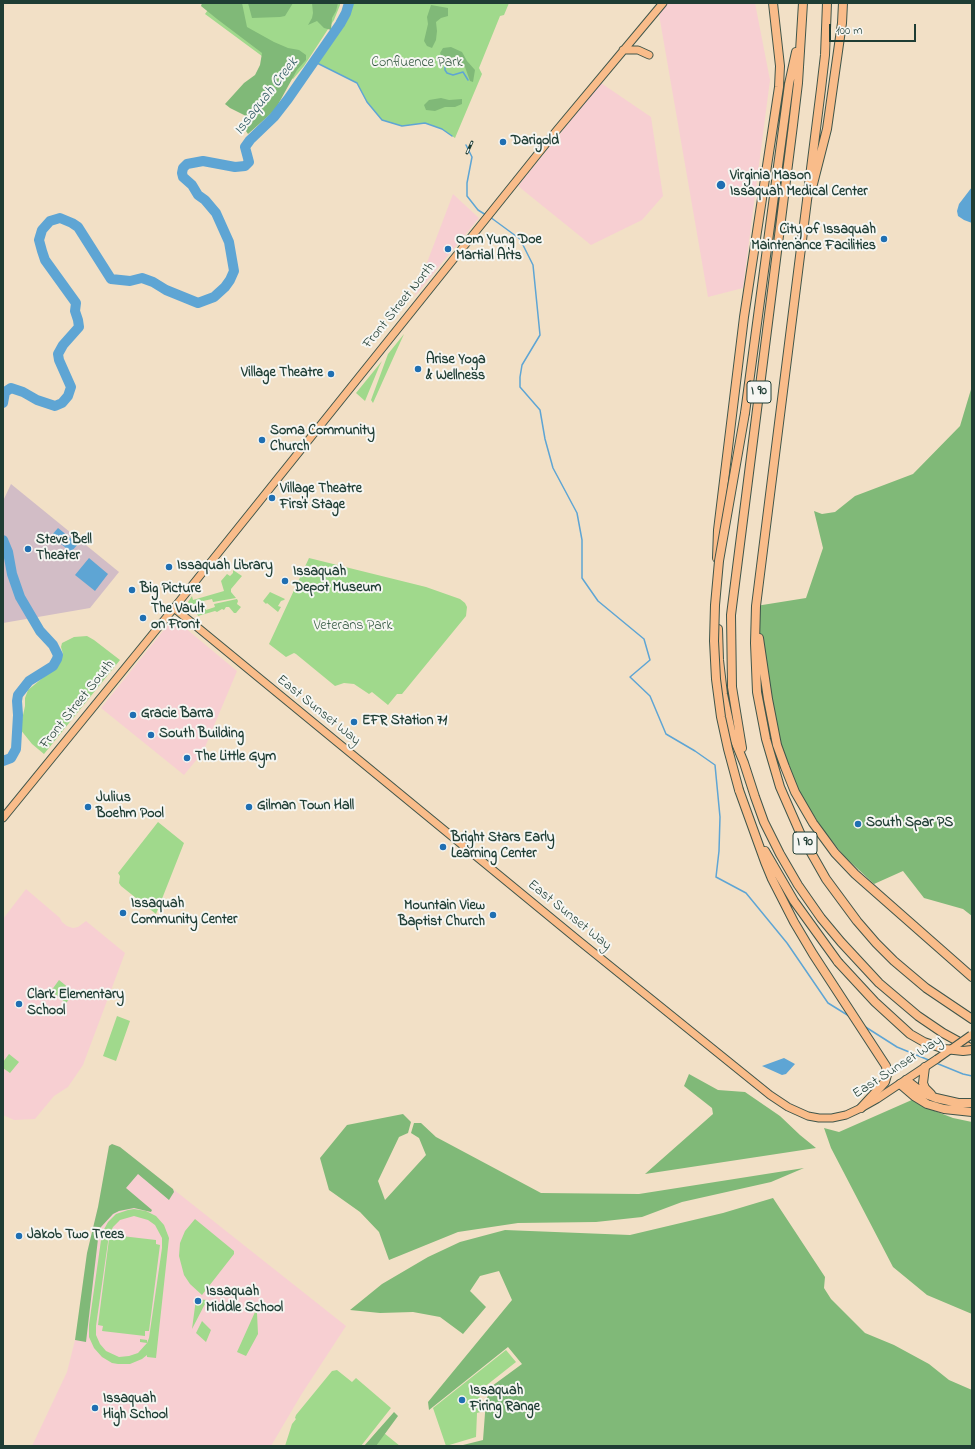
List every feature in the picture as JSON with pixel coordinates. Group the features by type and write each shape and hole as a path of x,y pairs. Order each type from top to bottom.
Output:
{"highway":[{"path":"744,763 731,731 723,694 719,660 717,610 718,530 744,317 779,87 780,66 773,3"},
{"name":"I 90","path":"803,3 803,22 793,124 731,615 732,686 744,763 764,822 780,854 806,897 826,924 858,961 898,1000 943,1033 972,1050"},
{"name":"I 90","path":"827,3 824,62 756,606 755,674 760,712 780,787 801,836 839,899 876,943 894,961 926,988 972,1018"},
{"path":"805,214 828,129 842,23 843,3"},
{"path":"803,22 789,84 745,413 719,561 715,605 714,641 716,679 721,717 739,790 772,880 813,954 885,1062 887,1078 883,1086 862,1108"},
{"path":"756,606 761,655 777,745 784,767 795,792 813,823 829,845 864,882 972,977"},
{"path":"774,726 788,767 803,799 817,822 836,847 867,878 972,971"},
{"path":"756,835 785,887 838,962 875,1002 910,1034 924,1042 945,1049 963,1051 972,1050"},
{"path":"922,1069 923,1086 936,1098"},
{"path":"903,1082 936,1098 958,1103 972,1103"},
{"path":"903,1082 914,1096 927,1104 944,1109 972,1112"}],"main road":[{"name":"Front Street North","path":"174,608 662,3"},
{"path":"623,50 637,50 649,55"},
{"name":"Front Street South","path":"3,818 174,608"},
{"name":"East Sunset Way","path":"174,608 574,938 770,1095 797,1112 819,1118 839,1117 862,1108 903,1082 972,1034"}],"shaded area":[{"path":"657,3 755,3 770,80 743,288 708,297"},
{"path":"601,83 651,117 663,196 642,220 591,245 518,186"},
{"path":"453,194 479,218 414,297"},
{"path":"11,484 119,572 90,608 3,623 3,501"},
{"path":"171,621 178,622 237,671 203,752 184,775 101,708"},
{"path":"26,889 60,918 67,926 73,928 78,927 86,921 125,953 83,1065 68,1087 54,1096 35,1119 14,1120 3,1115 3,919"},
{"name":"Issaquah Middle School","path":"112,1144 120,1147 346,1326 301,1395 271,1446 32,1446 67,1372 76,1336 87,1253 98,1207 109,1146"}],"green space":[{"path":"202,3 242,3 247,27 274,42 288,48 299,50 306,55 306,60 297,70 275,110 248,134 244,128 248,117 225,104 244,83 255,75 260,65 262,53 201,6"},
{"path":"213,3 340,3 340,5 334,20 304,66 293,79 205,14"},
{"path":"248,3 293,3 285,16 252,18"},
{"path":"312,3 338,3 332,18 331,30 324,28 317,21 308,25 313,13"},
{"name":"Confluence Park","path":"349,3 509,3 504,15 500,16 479,68 482,74 455,138 442,129 425,123 402,126 382,120 367,102 357,83 313,61 340,24"},
{"path":"431,5 448,8 448,16 441,18 436,22 436,40 432,48 427,46 424,41 428,24 427,17"},
{"path":"451,47 462,52 467,61 475,70 473,82 470,81 465,67 442,57 440,53 443,48"},
{"path":"441,98 449,100 462,99 462,104 455,107 445,107 435,111 426,110 424,105 429,100"},
{"path":"404,334 373,403 371,400 388,354"},
{"path":"382,361 379,367 365,401 356,393"},
{"path":"972,386 972,916 963,909 924,898 903,871 874,884 844,856 824,831 803,799 793,779 774,726 761,655 756,606 806,598 823,548 814,511 822,514 835,512 855,496 913,474 960,426"},
{"name":"Veterans Park","path":"309,558 426,587 460,599 467,607 466,616 402,694 397,694 388,705 372,692 369,694 354,684 344,683 335,686 296,654 294,653 286,657 269,644"},
{"path":"233,570 242,576 231,589 231,592 236,598 213,602 212,599 203,601 204,605 197,607 194,604 190,605 188,602 192,596 193,600 224,591 221,581 227,574 230,576 233,573"},
{"path":"270,592 285,599 281,601 278,606 281,607 278,612 263,601"},
{"path":"237,599 237,604 241,607 236,613 234,613 229,607 226,607 224,610 222,609 217,612 215,611 198,616 196,610 205,607 206,610 215,607 214,604"},
{"path":"87,636 120,660 44,754 32,744 20,729 25,706 25,698 28,690 56,667 61,660 63,654 61,647 62,643 74,637"},
{"path":"158,822 184,843 156,914 121,886 119,883 120,876 118,873"},
{"path":"59,980 75,993 66,1003 51,991"},
{"path":"117,1016 130,1021 116,1061 103,1056"},
{"path":"9,1054 19,1062 10,1073 3,1068 3,1062"},
{"path":"689,1074 718,1090 745,1092 780,1116 816,1148 645,1174 713,1114 712,1108 684,1086"},
{"path":"914,1099 927,1108 953,1118 972,1122 972,1314 927,1295 893,1267 831,1148 824,1128 839,1132"},
{"path":"403,1114 411,1122 408,1133 399,1137 378,1181 385,1200 426,1155 419,1138 411,1133 414,1123 421,1123 436,1137 541,1193 639,1194 804,1168 771,1182 682,1202 642,1217 596,1222 518,1223 458,1232 389,1260 379,1232 360,1212 329,1190 320,1158 347,1125"},
{"path":"112,1144 120,1147 173,1189 174,1192 169,1200 138,1174 126,1188 152,1210 151,1212 134,1208 119,1211 113,1214 101,1227 98,1239 86,1342 75,1340 87,1253 98,1207 109,1146"},
{"path":"773,1198 825,1277 824,1288 831,1299 865,1333 894,1345 929,1364 949,1380 972,1390 972,1446 459,1446 483,1440 486,1400 492,1386 522,1364 508,1347 429,1410 428,1402 512,1300 499,1271 480,1276 470,1291 486,1307 463,1334 440,1317 413,1312 380,1313 350,1310 382,1284 428,1257 460,1242 505,1230 630,1235 723,1213"},
{"path":"134,1209 146,1211 156,1216 164,1225 169,1238 156,1358 147,1357 147,1355 130,1364 118,1364 112,1363 102,1357 94,1348 89,1337 89,1325 102,1233 108,1222 116,1214","holes":["134,1216 148,1220 155,1225 162,1238 162,1248 149,1338 147,1343 138,1353 119,1357 106,1351 100,1344 96,1335 109,1235 113,1227 120,1220"]},
{"path":"195,1219 234,1251 234,1254 202,1295 190,1284 184,1275 179,1256 180,1243 185,1231"},
{"path":"113,1235 156,1240 156,1244 160,1245 149,1331 145,1331 145,1336 102,1331 103,1326 98,1325 109,1239 113,1239"},
{"path":"196,1299 207,1300 192,1329"},
{"path":"255,1312 257,1313 258,1334 246,1356 237,1352"},
{"path":"202,1321 211,1330 206,1342 196,1333"},
{"path":"140,1339 147,1340 147,1343 140,1342"},
{"name":"Issaquah Firing Range","path":"506,1350 516,1362 478,1392 484,1411 477,1413 476,1437 446,1446 433,1408"},
{"path":"337,1370 352,1382 356,1378 391,1408 361,1446 285,1446 292,1424 296,1419 296,1415 332,1371"},
{"path":"394,1412 398,1416 376,1446 364,1446"},
{"path":"379,1429 400,1446 365,1446"}],"water":[{"path":"972,187 972,223 958,216 957,211 959,204"},
{"path":"58,528 78,544 71,552 51,536"},
{"path":"89,558 108,574 95,591 75,575"},
{"path":"784,1058 795,1064 786,1074 782,1075 762,1066"}],"waterway":[{"name":"Issaquah Creek","path":"3,403 5,392 11,388 23,392 37,400 55,406 62,403 68,396 71,387 59,360 58,354 63,345 79,327 75,311 76,303 45,260 42,251 39,240 42,230 50,221 60,218 78,227 111,279 130,281 142,278 198,303 214,297 225,287 234,271 229,242 216,213 205,200 198,195 192,185 183,177 183,168 187,164 203,161 235,167 245,166 249,162 245,147 250,140 274,117 288,99 340,24 349,3"},
{"path":"453,59 445,65 445,70 447,73 453,75 463,72 468,80"},
{"path":"313,61 357,83 367,102 382,120 402,126 425,123 442,129 452,136"},
{"path":"466,145 472,157 467,183 467,196 478,210 486,215"},
{"path":"490,217 520,239 533,265 540,335 522,365 520,387 540,410 545,439 553,468 577,513 582,540 582,578 598,601 644,639 650,660 630,677 650,696 666,734 715,765 720,817 719,851 716,877 746,893 787,943 828,1003 849,1016"},
{"name":"Issaquah Creek","path":"3,540 8,552 12,574 20,597 40,631 53,645 58,655 53,666 29,681 18,695 16,749 11,758 3,761"},
{"path":"864,1026 897,1047 931,1061"},
{"path":"936,1063 972,1076"}],"railway":[{"path":"467,153 472,142"}],"place":[{"name":"Darigold","path":"503,142"},
{"name":"Virginia Mason Issaquah Medical Center","path":"721,185"},
{"name":"City of Issaquah Maintenance Facilities","path":"884,239"},
{"name":"Oom Yung Doe Martial Arts","path":"448,249"},
{"name":"Arise Yoga & Wellness","path":"418,369"},
{"name":"Village Theatre","path":"331,374"},
{"name":"Soma Community Church","path":"262,440"},
{"name":"Village Theatre First Stage","path":"272,498"},
{"name":"Steve Bell Theater","path":"28,549"},
{"name":"Issaquah Library","path":"169,567"},
{"name":"Issaquah Depot Museum","path":"285,581"},
{"name":"Big Picture","path":"132,590"},
{"name":"The Vault on Front","path":"143,618"},
{"name":"Gracie Barra","path":"133,715"},
{"name":"EFR Station 71","path":"354,722"},
{"name":"South Building","path":"151,735"},
{"name":"The Little Gym","path":"187,758"},
{"name":"Julius Boehm Pool","path":"88,807"},
{"name":"Gilman Town Hall","path":"249,807"},
{"name":"South Spar PS","path":"858,824"},
{"name":"Bright Stars Early Learning Center","path":"443,847"},
{"name":"Issaquah Community Center","path":"123,913"},
{"name":"Mountain View Baptist Church","path":"493,915"},
{"name":"Clark Elementary School","path":"19,1004"},
{"name":"Jakob Two Trees","path":"19,1236"},
{"name":"Issaquah Middle School","path":"198,1301"},
{"name":"Issaquah Firing Range","path":"462,1400"},
{"name":"Issaquah High School","path":"95,1408"}]}
